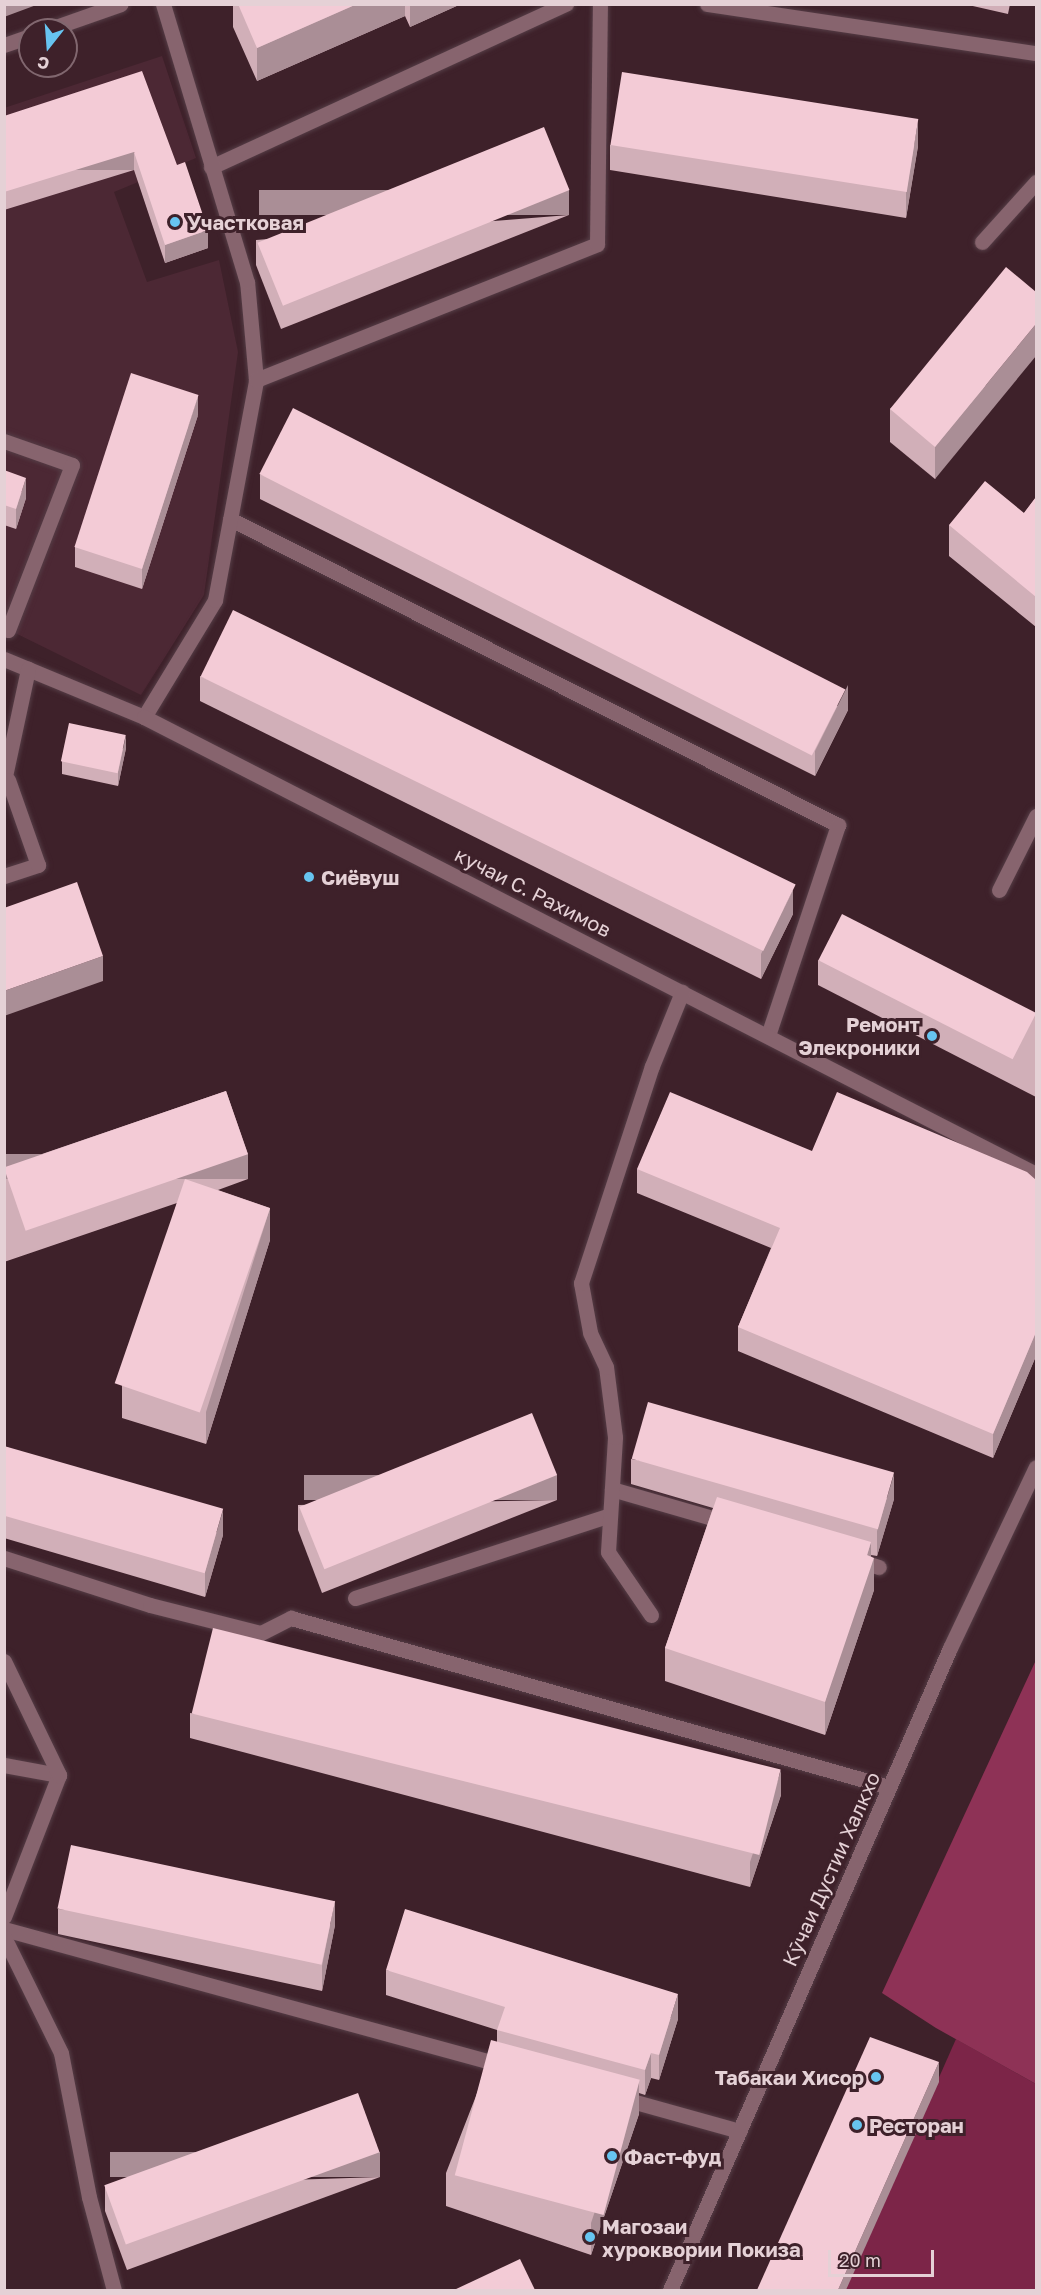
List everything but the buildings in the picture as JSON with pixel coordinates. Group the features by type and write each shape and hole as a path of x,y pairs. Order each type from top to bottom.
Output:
{"street":[{"path":"78,19 121,4"},
{"path":"144,717 215,600 256,380 247,282 163,4"},
{"path":"211,167 566,4"},
{"path":"256,380 597,244 600,4"},
{"path":"707,4 1036,53"},
{"path":"982,243 1036,182"},
{"path":"4,441 72,465 8,630"},
{"path":"230,519 838,825 768,1036"},
{"name":"кучаи С. Рахимов","path":"4,659 144,717 1036,1174"},
{"path":"4,876 38,865 6,781 28,669"},
{"path":"999,890 1036,816"},
{"path":"651,1615 608,1552 615,1437 606,1367 590,1332 581,1283 652,1066 682,992"},
{"name":"Кӯчаи Дустии Халкхо","path":"670,2290 889,1788 1036,1467"},
{"path":"612,1489 745,1528"},
{"path":"355,1598 610,1515"},
{"path":"834,1554 879,1567"},
{"path":"4,1558 150,1605 261,1633 291,1618 889,1788"},
{"path":"4,1661 59,1775 4,1917"},
{"path":"4,1765 59,1775"},
{"path":"4,1929 522,2071"},
{"path":"4,1937 61,2053 89,2197 114,2290"},
{"path":"603,2093 739,2131"}],"shaded area":[{"path":"162,56 196,158 114,192 147,282 219,260 238,352 204,595 141,695 5,628 4,108"},
{"path":"1036,1660 1036,2084 936,2028 882,1993"},
{"path":"956,2039 1036,2084 1036,2290 845,2290"}],"place":[{"name":"Участковая","path":"175,222"},
{"name":"Сиёвуш","path":"309,877"},
{"name":"Ремонт Элекроники","path":"932,1036"},
{"name":"Табакаи Хисор","path":"876,2077"},
{"name":"Ресторан","path":"857,2125"},
{"name":"Фаст-фуд","path":"612,2156"},
{"name":"Магозаи хуроквории Покиза","path":"590,2237"}]}
